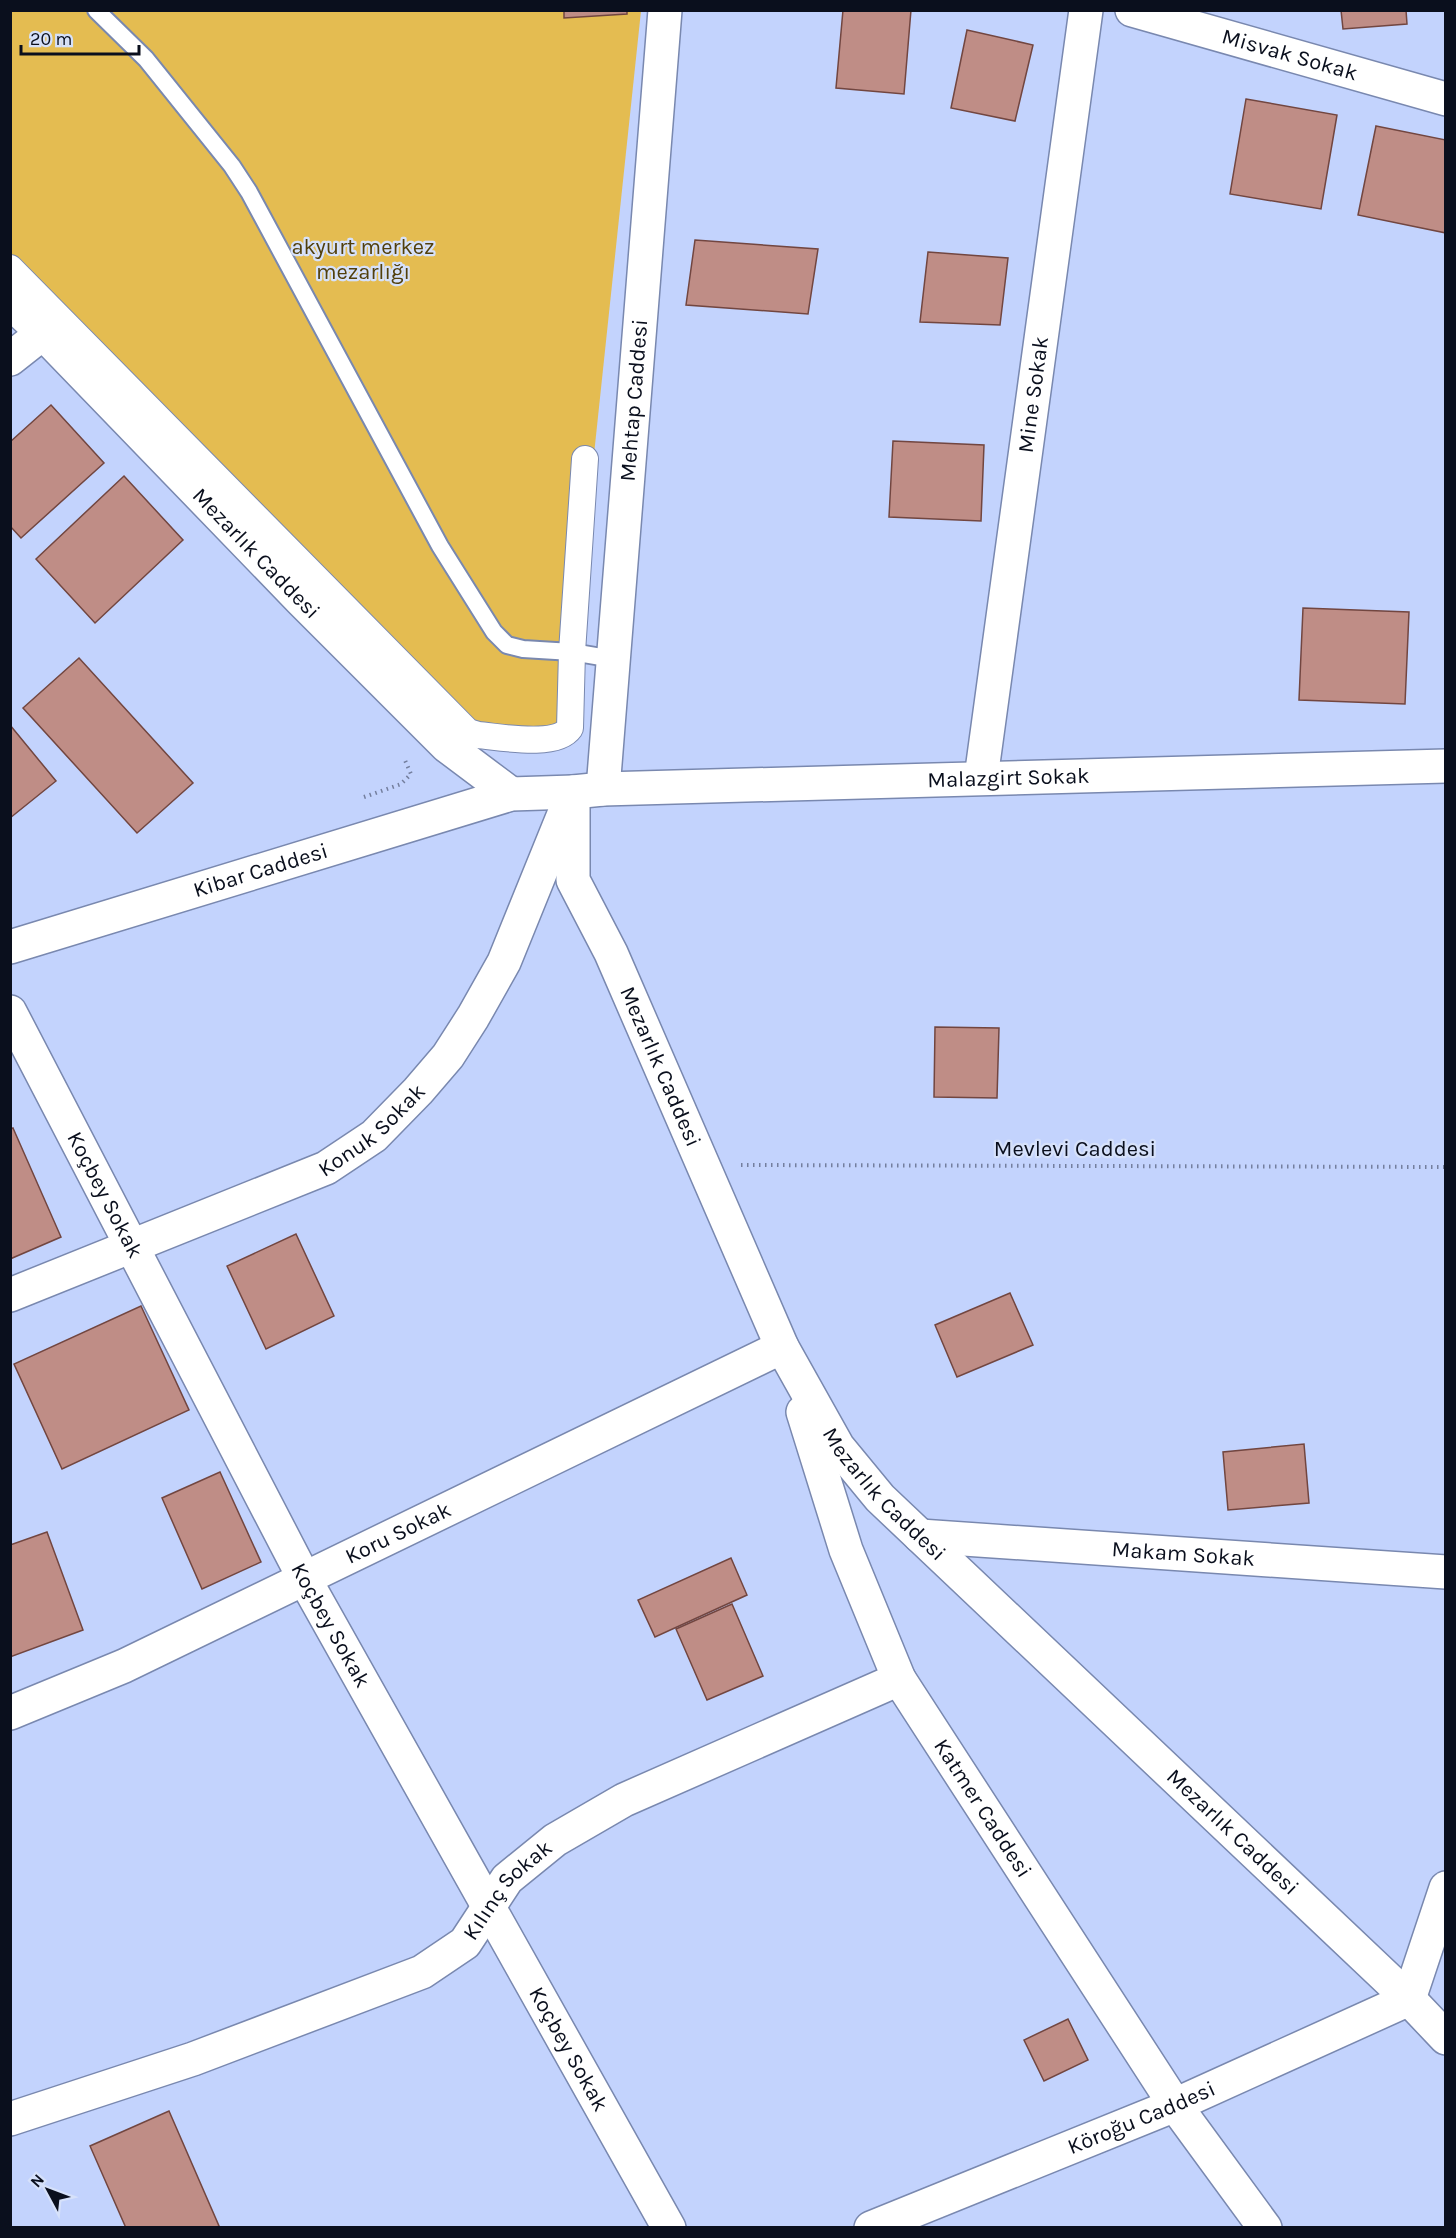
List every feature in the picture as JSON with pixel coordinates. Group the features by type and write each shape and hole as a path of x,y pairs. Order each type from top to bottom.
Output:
{"street":[{"name":"Mehtap Caddesi","path":"588,790 613,659 665,10"},
{"name":"Mine Sokak","path":"981,778 1086,10"},
{"name":"Misvak Sokak","path":"1132,10 1446,99"},
{"path":"10,268 468,732 478,735 548,740 566,734 570,728 572,652 585,459"},
{"name":"Mezarlık Caddesi","path":"10,302 43,333 292,592 447,746 511,794"},
{"path":"10,359 43,333"},
{"name":"Malazgirt Sokak","path":"511,794 981,778 1446,766"},
{"name":"Mezarlık Caddesi","path":"588,790 573,880 611,952 782,1347 838,1447 880,1498 1409,1999 1446,2038"},
{"name":"Konuk Sokak","path":"10,1295 326,1168 374,1136 448,1056 473,1017 504,962 588,790"},
{"name":"Kibar Caddesi","path":"10,947 511,794"},
{"name":"Koçbey Sokak","path":"10,1012 304,1578 669,2228"},
{"name":"Koru Sokak","path":"10,1713 124,1666 782,1347"},
{"name":"Katmer Caddesi","path":"782,1347 846,1550 899,1679 1175,2105 1265,2228"},
{"name":"Makam Sokak","path":"920,1536 1446,1572"},
{"name":"Kılınç Sokak","path":"10,2119 193,2059 422,1972 465,1943 507,1879 555,1840 624,1800 899,1679"},
{"path":"1409,1999 1446,1888"},
{"name":"Köroğu Caddesi","path":"871,2228 1175,2105 1409,1999"}],"lane":[{"path":"96,10 146,59 232,166 249,192 440,546 494,632 507,645 523,649 572,652 613,659"}],"path":[{"path":"357,800 401,784 411,774 403,755"},
{"name":"Mevlevi Caddesi","path":"705,1165 1446,1167"}],"green space":[{"name":"akyurt merkez mezarlığı","path":"10,11 641,11 565,728 472,727 11,261"}],"building":[{"path":"564,10 627,10 627,14 564,18"},
{"path":"843,10 911,10 904,94 836,88"},
{"path":"1341,10 1406,10 1407,24 1343,29"},
{"path":"967,30 1033,45 1015,121 951,108"},
{"path":"1246,99 1337,115 1321,209 1230,194"},
{"path":"1376,126 1446,140 1446,233 1358,215"},
{"path":"695,240 818,249 808,314 686,305"},
{"path":"928,252 1008,258 1000,325 920,322"},
{"path":"51,405 104,463 21,538 10,526 10,442"},
{"path":"893,441 984,445 981,521 889,517"},
{"path":"124,476 183,540 95,623 36,559"},
{"path":"1303,608 1409,612 1405,704 1299,700"},
{"path":"79,658 193,783 137,833 23,708"},
{"path":"10,725 56,781 10,818"},
{"path":"935,1027 999,1028 997,1098 934,1097"},
{"path":"13,1128 61,1237 10,1259 10,1129"},
{"path":"296,1234 334,1316 266,1349 227,1266"},
{"path":"1010,1293 1033,1345 957,1377 935,1325"},
{"path":"141,1306 189,1410 62,1469 14,1364"},
{"path":"1304,1444 1309,1503 1228,1510 1223,1452"},
{"path":"220,1472 261,1562 202,1589 162,1498"},
{"path":"47,1532 83,1630 10,1657 10,1545"},
{"path":"731,1558 747,1595 655,1637 638,1600"},
{"path":"732,1604 763,1676 707,1700 676,1629"},
{"path":"1068,2019 1088,2060 1044,2081 1024,2040"},
{"path":"169,2111 219,2226 215,2228 126,2228 90,2146"}]}
